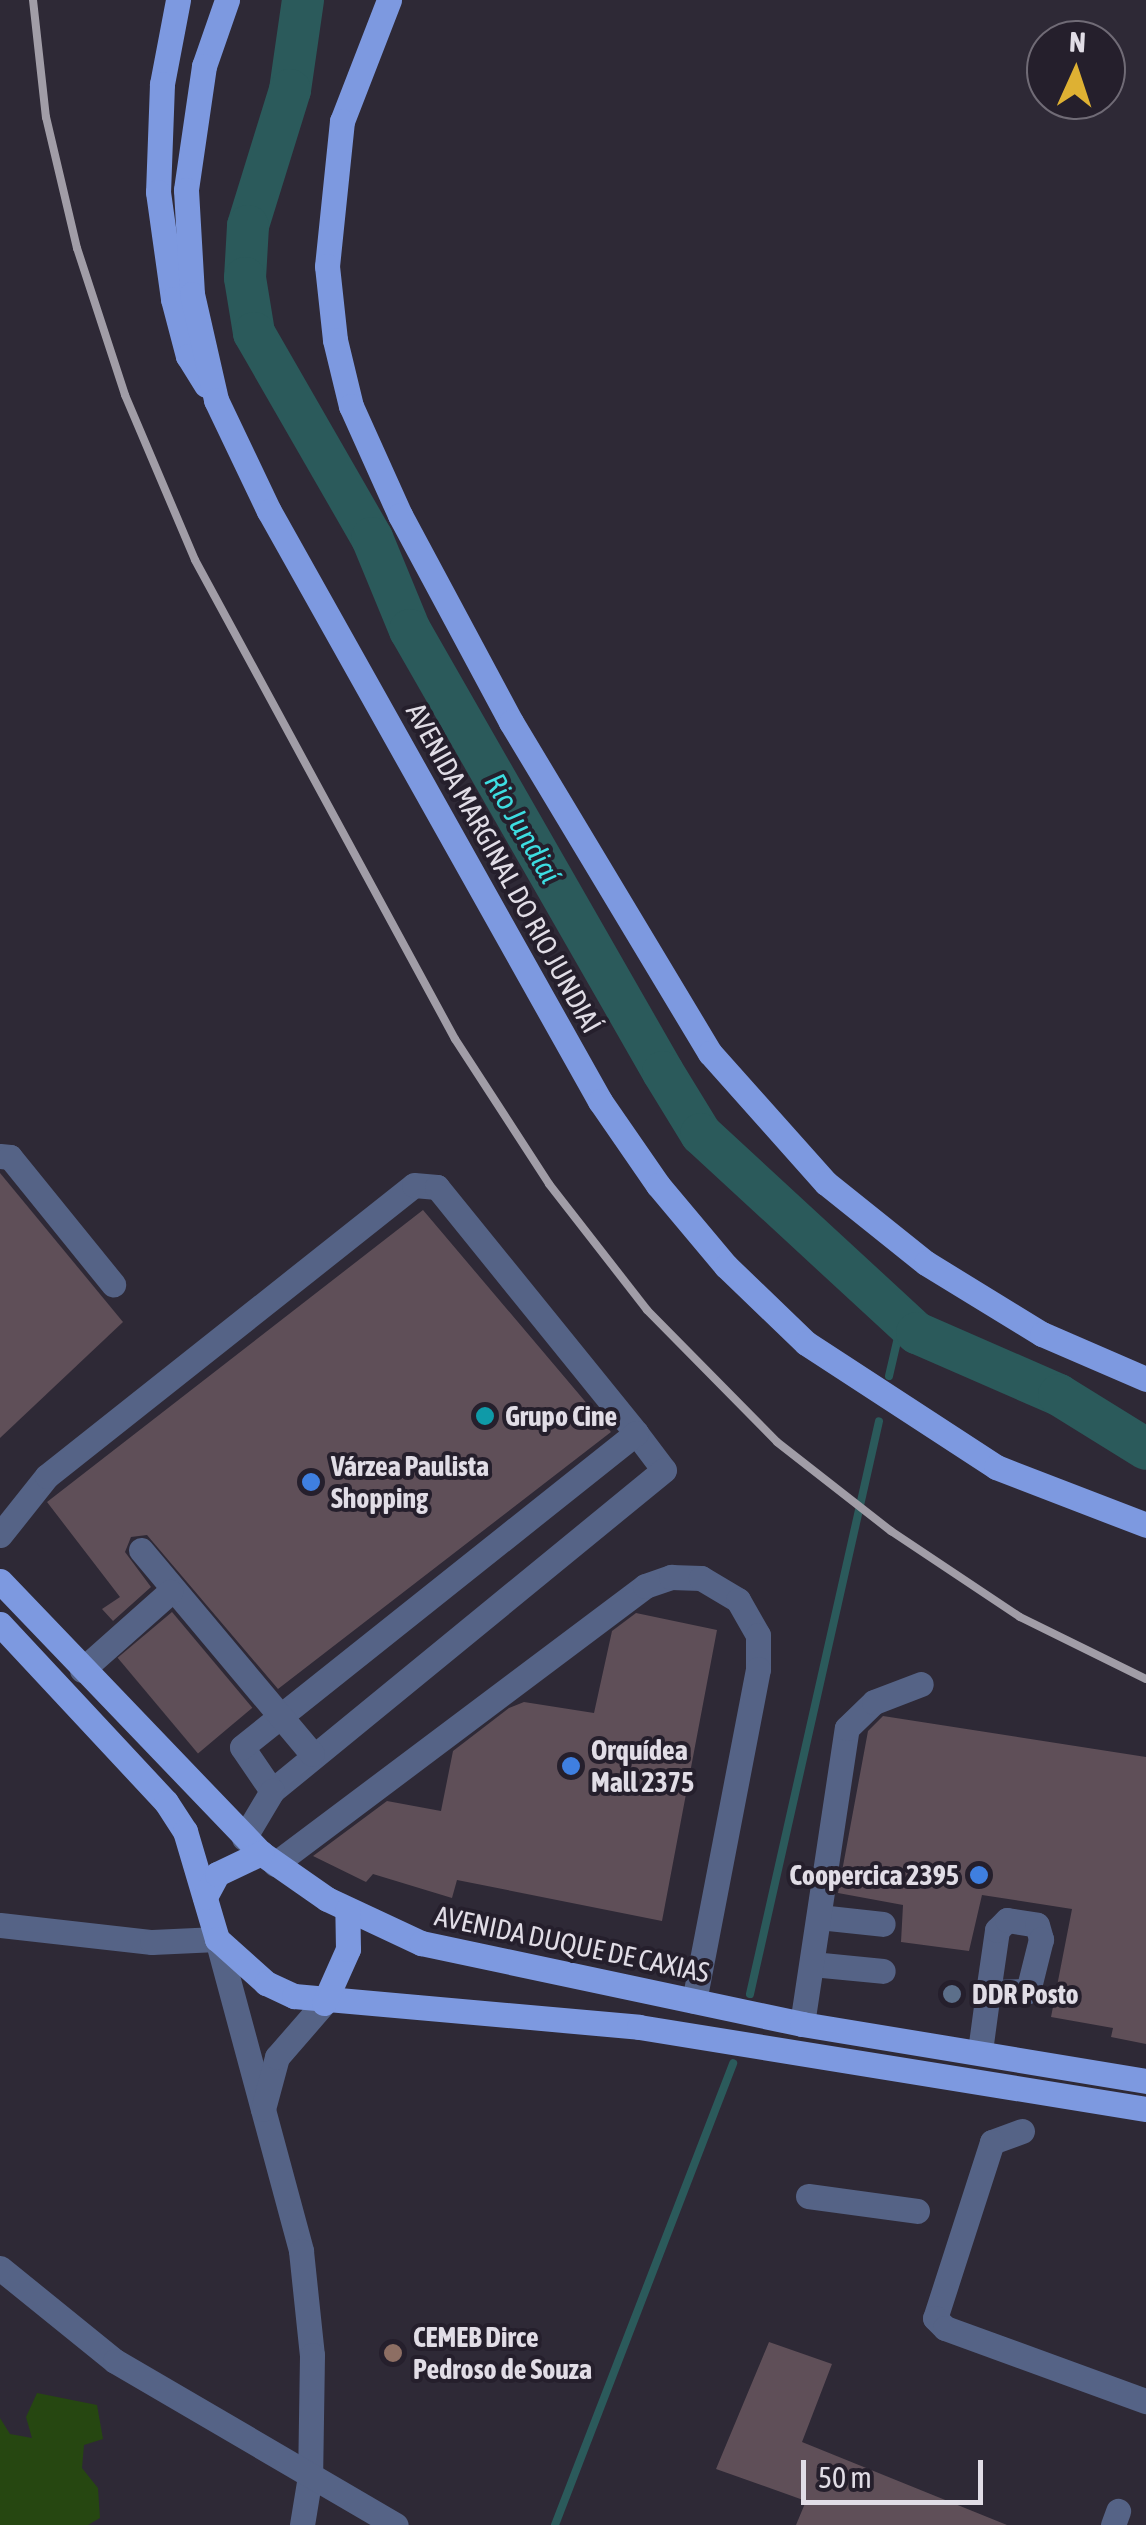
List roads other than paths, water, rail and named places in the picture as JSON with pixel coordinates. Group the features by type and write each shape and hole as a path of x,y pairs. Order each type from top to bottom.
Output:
{"main road":[{"path":"178,0 162,84 158,192 188,356 216,400"},
{"name":"AVENIDA MARGINAL DO RIO JUNDIAÍ","path":"227,0 204,66 186,190 192,294 216,400 339,637 600,1101 658,1185 726,1266 806,1343 891,1404 996,1467 1146,1524"},
{"path":"390,0 342,121 327,266 334,340 351,406 400,514 502,705 660,978 710,1053 826,1183 926,1263 1042,1334 1146,1378"},
{"name":"AVENIDA DUQUE DE CAXIAS","path":"0,1580 260,1852 347,1910 421,1943 802,2024 1146,2080"},
{"path":"0,1624 166,1802 185,1831 216,1939 266,1982 324,2003 640,2027 1146,2110"},
{"path":"204,1898 217,1874 260,1852"},
{"path":"324,2003 348,1948 347,1910"}],"street":[{"path":"0,1156 10,1158 113,1284"},
{"path":"0,1535 47,1476 414,1185 426,1182 438,1187 664,1470 272,1790 260,1852"},
{"path":"272,1790 241,1750 636,1432"},
{"path":"141,1550 170,1592 312,1754"},
{"path":"260,1852 646,1586 671,1577 701,1578 738,1600 758,1635 758,1669 694,2001"},
{"path":"449,1580 480,1617"},
{"path":"82,1670 170,1592"},
{"path":"802,2024 847,1728 874,1702 921,1684"},
{"path":"818,1917 882,1924"},
{"path":"0,1924 152,1942 216,1939 301,2250 312,2355 310,2476 302,2525"},
{"path":"812,1964 883,1971"},
{"path":"980,2051 988,1992"},
{"path":"263,2109 277,2056 324,2003"},
{"path":"1022,2131 992,2142 935,2318 945,2328 1146,2401"},
{"path":"808,2196 917,2211"},
{"path":"0,2268 115,2361 396,2525"}],"waterway":[{"name":"Rio Jundiaí","path":"303,0 290,90 248,226 245,278 254,333 372,538 410,630 663,1072 701,1134 917,1333 1059,1395 1146,1449"},
{"path":"889,1376 902,1320"},
{"path":"750,1994 879,1421"},
{"path":"555,2525 733,2063"}],"railway":[{"path":"33,0 46,117 77,248 125,395 195,560 455,1039 549,1184 647,1310 777,1442 891,1531 1020,1617 1146,1679"}],"place":[{"name":"Grupo Cine","path":"485,1416"},
{"name":"Várzea Paulista Shopping","path":"311,1482"},
{"name":"Orquídea Mall 2375","path":"571,1766"},
{"name":"Coopercica 2395","path":"979,1875"},
{"name":"DDR Posto","path":"952,1994"},
{"name":"CEMEB Dirce Pedroso de Souza","path":"393,2353"}]}
